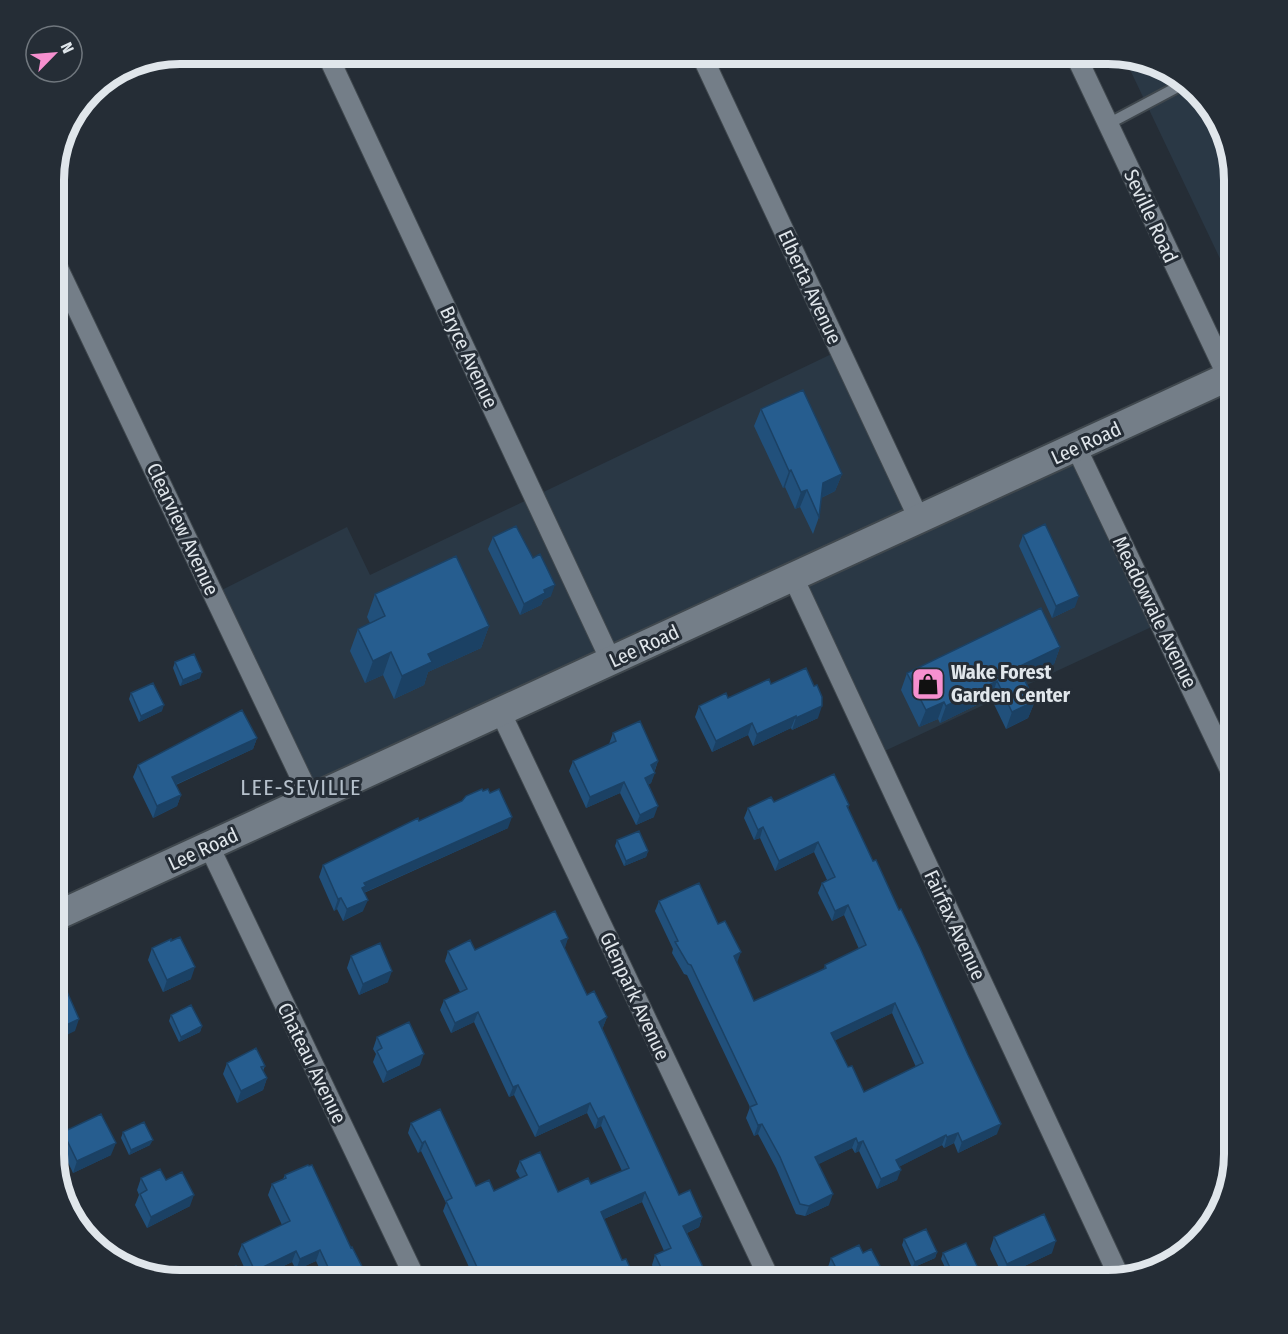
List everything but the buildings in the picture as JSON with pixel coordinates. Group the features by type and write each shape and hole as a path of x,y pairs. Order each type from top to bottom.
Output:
{"main road":[{"name":"Lee Road","path":"64,912 1224,379"}],"street":[{"name":"Bryce Avenue","path":"332,64 611,661"},
{"name":"Elberta Avenue","path":"706,65 919,519"},
{"name":"Seville Road","path":"1080,65 1224,362"},
{"name":"Clearview Avenue","path":"65,283 311,799"},
{"name":"Meadowvale Avenue","path":"1076,447 1224,757"},
{"name":"Fairfax Avenue","path":"793,577 1116,1269"},
{"name":"Glenpark Avenue","path":"500,711 765,1270"},
{"name":"Chateau Avenue","path":"209,846 411,1270"}],"lane":[{"path":"1108,124 1177,87"}],"shaded area":[{"path":"1128,66 1159,76 1178,88 1195,104 1212,129 1223,165 1224,267"},
{"path":"840,350 919,519 1076,447 1160,623 876,755 793,577 311,799 214,594 347,527 370,575"}],"place":[{"name":"Wake Forest Garden Center","path":"928,684"}],"district":[{"name":"LEE-SEVILLE","path":"301,787"}]}
